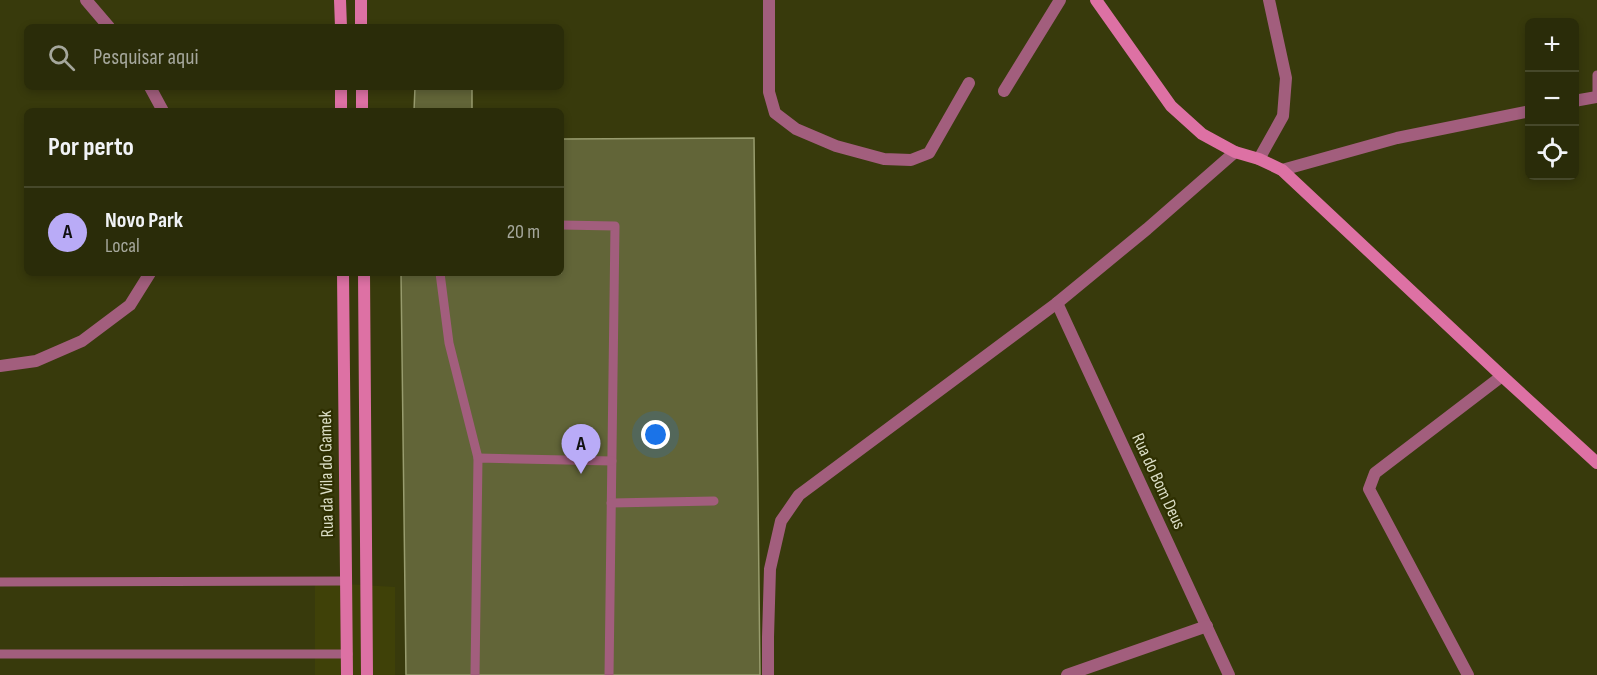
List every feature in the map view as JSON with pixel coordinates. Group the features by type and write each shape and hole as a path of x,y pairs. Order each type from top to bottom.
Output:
{"main road":[{"path":"340,0 341,24"},
{"path":"361,0 361,24"},
{"path":"1096,0 1171,106 1202,134 1235,152 1259,159 1282,170 1597,463"},
{"path":"341,90 341,108"},
{"path":"362,90 362,108"},
{"name":"Rua da Vila do Gamek","path":"343,276 347,675"},
{"path":"364,276 367,675"}],"street":[{"path":"86,0 106,24"},
{"path":"770,0 769,92 775,113 796,129 836,146 884,159 911,160 929,153 969,83"},
{"path":"1004,92 1060,0"},
{"path":"1259,159 1283,116 1286,78 1269,0"},
{"path":"152,90 161,108"},
{"path":"1579,100 1597,98"},
{"path":"1282,170 1397,138 1525,112"},
{"path":"768,675 770,569 781,522 799,495 1057,303 1235,152"},
{"path":"0,366 36,361 82,341 130,304 148,276"},
{"name":"Rua do Bom Deus","path":"1057,303 1229,675"},
{"path":"1468,675 1369,489 1375,473 1502,376"},
{"path":"1067,675 1207,626"}],"lane":[{"path":"1597,75 1597,98"},
{"path":"564,225 615,226 609,675"},
{"path":"440,276 449,344 478,458 475,675"},
{"path":"478,458 612,461"},
{"path":"611,503 714,501"},
{"path":"0,582 346,581"},
{"path":"0,654 348,654"}],"shaded area":[{"path":"315,582 395,587 395,675 315,675"}],"building":[{"path":"415,90 472,90 472,108 414,108"},
{"path":"754,138 760,675 406,675 401,276 564,276 564,139"}],"place":[{"name":"Novo Park","path":"581,474"}]}
